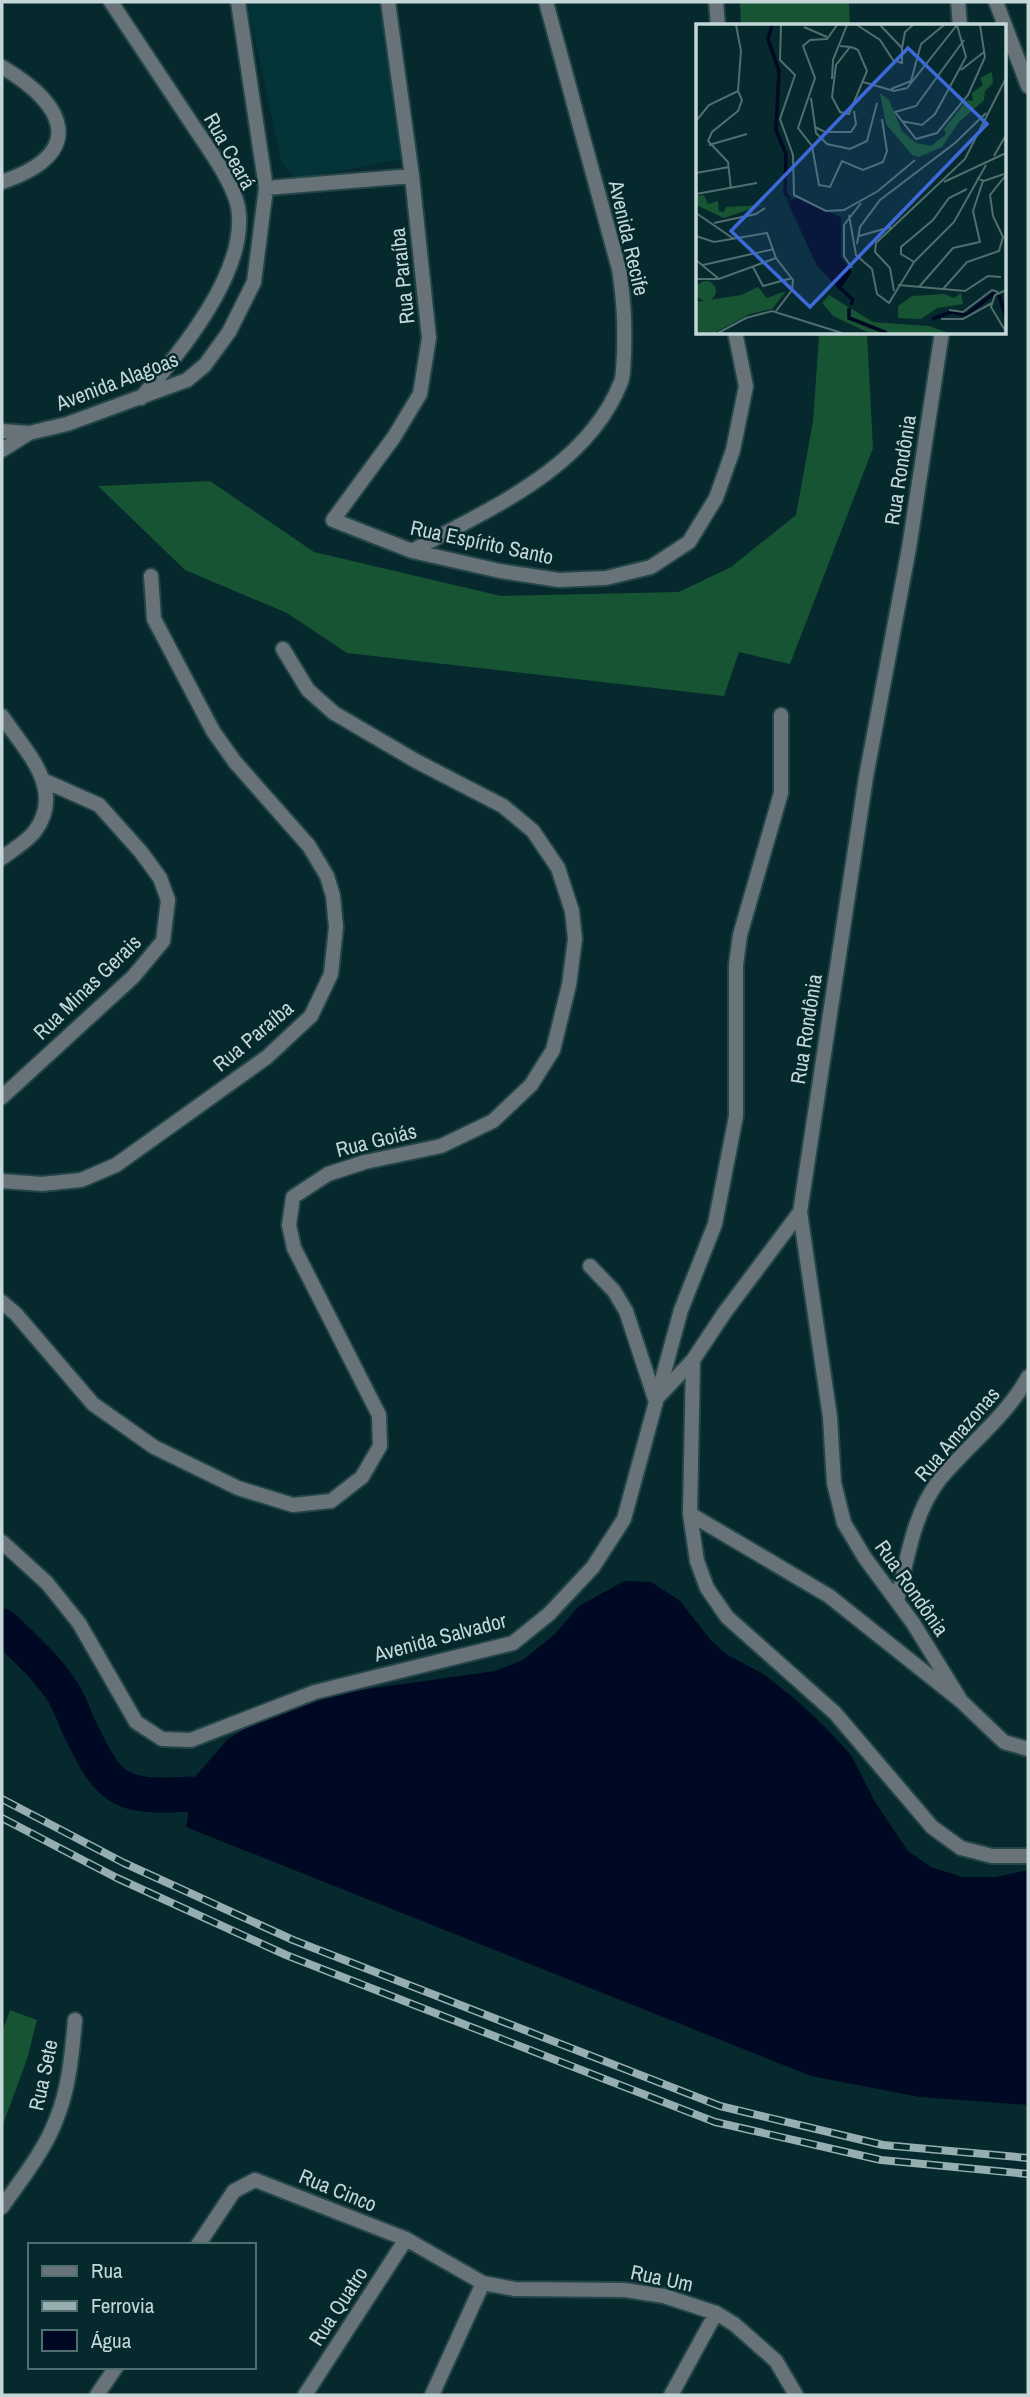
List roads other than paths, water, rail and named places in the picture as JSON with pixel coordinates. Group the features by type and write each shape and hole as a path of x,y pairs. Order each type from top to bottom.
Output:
{"street":[{"name":"Rua Ceará","path":"111,2 221,169 238,206 238,235 232,259 219,289 192,332 140,399"},
{"name":"Avenida Alagoas","path":"2,450 29,433 67,424 187,380 205,365 229,332 254,282 266,188 238,2"},
{"name":"Rua Paraíba","path":"333,520 394,437 420,394 429,338 412,176 388,2"},
{"name":"Avenida Recife","path":"412,551 516,493 567,457 598,425 622,380 626,314 619,270 546,2"},
{"path":"716,2 718,24"},
{"path":"958,2 960,24"},
{"path":"996,2 1004,24"},
{"path":"1006,28 1028,86"},
{"path":"2,67 48,103 59,125 57,146 23,175 2,182"},
{"path":"266,188 412,176"},
{"name":"Rua Espírito Santo","path":"333,520 412,551 500,571 559,580 606,578 651,567 689,542 716,498 733,450 746,386 735,334"},
{"name":"Rua Rondônia","path":"942,334 909,548 866,777 800,1212 830,1417 834,1483 844,1523 961,1701"},
{"path":"2,431 29,433"},
{"name":"Rua Paraíba","path":"2,1181 42,1184 81,1180 116,1165 267,1057 311,1016 331,974 336,928 333,896 327,876 309,846 235,762 213,731 154,619 151,576"},
{"name":"Rua Goiás","path":"2,1302 16,1314 93,1404 153,1447 238,1488 293,1505 331,1501 362,1477 380,1446 379,1415 294,1248 289,1225 293,1198 328,1174 365,1162 441,1146 493,1121 531,1085 553,1050 569,985 575,939 572,911 558,869 533,831 503,806 416,761 334,713 308,690 283,649"},
{"path":"656,1400 681,1311 715,1224 728,1166 736,1116 736,965 740,935 781,793 781,715"},
{"path":"2,716 46,781 48,807 35,832 2,859"},
{"name":"Rua Minas Gerais","path":"2,1097 133,977 163,941 168,900 160,878 141,852 99,805 46,781"},
{"name":"Avenida Salvador","path":"2,1542 47,1583 79,1623 136,1722 162,1739 191,1740 315,1692 513,1643 549,1614 593,1567 624,1519 656,1400 693,1360 725,1312 800,1212"},
{"path":"590,1266 614,1291 625,1311 656,1400"},
{"path":"693,1360 690,1514 697,1561 708,1588 727,1617 835,1713 933,1827 961,1848 992,1856 1028,1856"},
{"name":"Rua Amazonas","path":"897,1601 914,1534 924,1506 939,1480 1017,1397 1028,1377"},
{"name":"Rua Rondônia","path":"690,1514 829,1596 961,1701 1004,1742 1028,1749"},
{"name":"Rua Sete","path":"2,2207 56,2121 71,2063 75,2020"},
{"name":"Rua Cinco","path":"199,2243 234,2191 255,2180 406,2239 483,2283"},
{"name":"Rua Quatro","path":"305,2395 406,2239"},
{"path":"432,2395 483,2283"},
{"name":"Rua Um","path":"483,2283 515,2289 625,2290 664,2296 716,2313 734,2324 776,2361 796,2395"},
{"path":"671,2395 716,2313"},
{"path":"97,2395 115,2369"}],"water":[{"path":"624,1581 651,1582 680,1601 709,1638 726,1654 763,1674 793,1697 827,1729 851,1755 875,1802 908,1851 931,1867 962,1877 996,1877 1028,1870 1028,2105 920,2097 811,2076 186,1827 194,1778 228,1739 263,1717 340,1693 495,1671 523,1660 555,1634 579,1606"}],"waterway":[{"path":"2,1626 58,1684 107,1776 130,1791 166,1795 191,1794"}],"railway":[{"path":"2,1799 124,1863 293,1940 720,2106 883,2145 1028,2158"},
{"path":"2,1818 117,1878 286,1955 715,2122 881,2160 1028,2174"}]}
